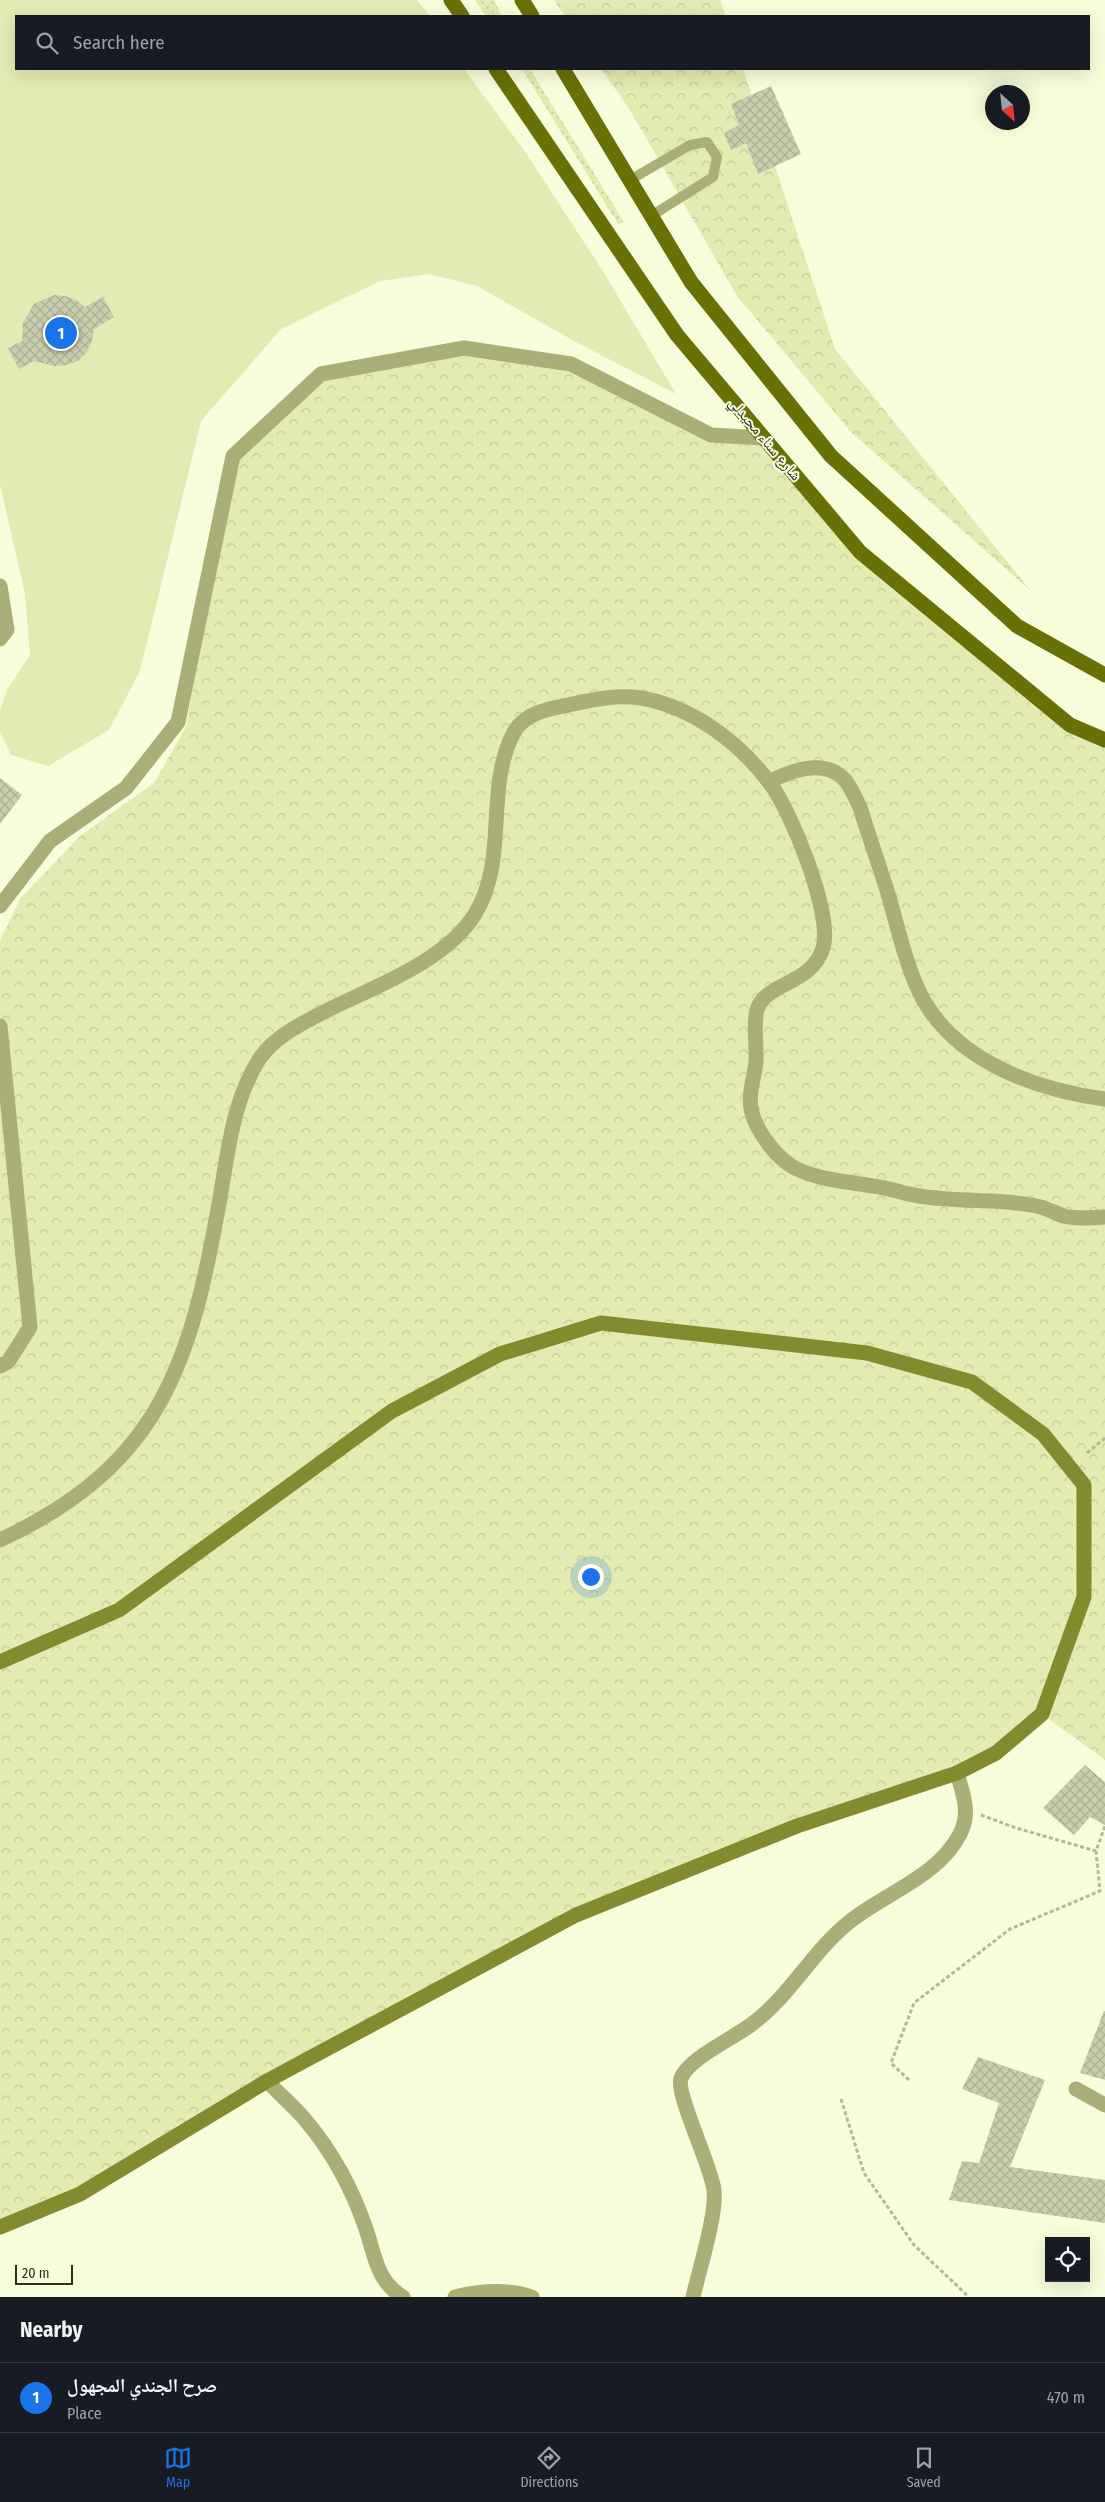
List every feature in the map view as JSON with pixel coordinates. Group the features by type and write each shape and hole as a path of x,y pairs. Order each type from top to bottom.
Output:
{"main road":[{"path":"451,0 461,15"},
{"path":"522,0 531,15"},
{"name":"شارع سناء محيدلي","path":"497,70 677,335 860,552 1070,725 1105,740"},
{"path":"564,70 691,282 831,456 1017,626 1105,675"}],"street":[{"path":"0,906 50,841 126,788 178,722 233,456 321,374 464,348 493,352 571,364 711,435 764,438"},
{"path":"0,586 7,630 0,640"},
{"path":"0,1540 65,1503 99,1478 121,1457 159,1407 190,1334 213,1237 239,1104 261,1057 274,1043 295,1027 395,979 437,952 472,918 488,884 494,860 501,771 513,734 522,722 549,709 612,697 638,698 680,711 721,734 741,751 784,802 796,832 823,916 825,936 822,951 815,964 806,974 765,996 759,1004 756,1015 756,1064 750,1096 750,1110 757,1126 772,1147 794,1168 853,1184 880,1187 915,1195 963,1202 1026,1204 1046,1208 1062,1216 1105,1217"},
{"path":"769,782 796,770 819,768 832,771 842,778 850,788 860,808 902,944 924,1000 949,1032 972,1051 1019,1077 1051,1088 1105,1099"},
{"path":"0,1026 30,1328 8,1362 0,1366"},
{"path":"0,1662 119,1610 392,1411 500,1354 601,1323 866,1353 972,1382 1043,1434 1084,1485 1084,1597 1042,1714 996,1753 957,1773 797,1826 576,1915 267,2081 80,2194 0,2226"},
{"path":"693,2297 713,2209 714,2191 698,2138 680,2090 682,2075 710,2050 750,2026 770,2010 848,1922 911,1882 936,1863 959,1836 967,1810 957,1773"},
{"path":"267,2081 306,2121 324,2144 344,2179 363,2221 382,2279 391,2290 403,2297"},
{"path":"1076,2089 1105,2105"},
{"path":"455,2297 471,2293 498,2292 532,2297"}],"lane":[{"path":"630,180 690,145 707,142 717,157 713,177 651,216"}],"path":[{"path":"1087,1453 1105,1438"},
{"path":"967,1810 1016,1828 1096,1851"},
{"path":"909,2080 891,2062 914,2003 1010,1930 1100,1891 1096,1851 1105,1826"},
{"path":"841,2099 864,2173 914,2245 969,2297"}],"green space":[{"path":"0,0 417,0 429,15 15,15 15,70 465,70 526,153 604,273 676,394 576,342 477,286 429,274 380,281 281,329 201,421 140,671 109,730 48,766 11,755 0,732 0,711 7,690 30,655 25,594 0,484"},
{"path":"475,0 494,0 502,15 485,15"},
{"path":"554,0 720,0 726,15 564,15"},
{"path":"523,70 531,70 624,222 618,224"},
{"path":"602,70 743,70 835,349 1031,591 851,432 737,296 630,110"},
{"path":"464,348 571,364 711,435 764,438 889,576 1070,725 1105,740 1105,1760 1042,1714 996,1753 576,1915 80,2194 0,2227 0,941 20,899 80,836 154,783 186,727 233,456 321,374"}],"building":[{"path":"771,86 801,154 758,174 746,143 731,150 724,133 739,125 731,104"},
{"path":"54,295 76,300 85,307 103,297 114,317 94,329 92,341 87,352 78,361 54,366 34,361 19,369 8,348 22,341 23,323 34,304"},
{"path":"0,778 22,795 0,824"},
{"path":"1085,1765 1105,1782 1105,1825 1090,1817 1074,1835 1043,1808"},
{"path":"1105,2011 1105,2080 1080,2073"},
{"path":"978,2057 1045,2080 1010,2167 1105,2180 1105,2223 949,2200 962,2161 979,2163 999,2103 962,2089"}],"place":[{"name":"صرح الجندي المجهول","path":"61,333"}]}
